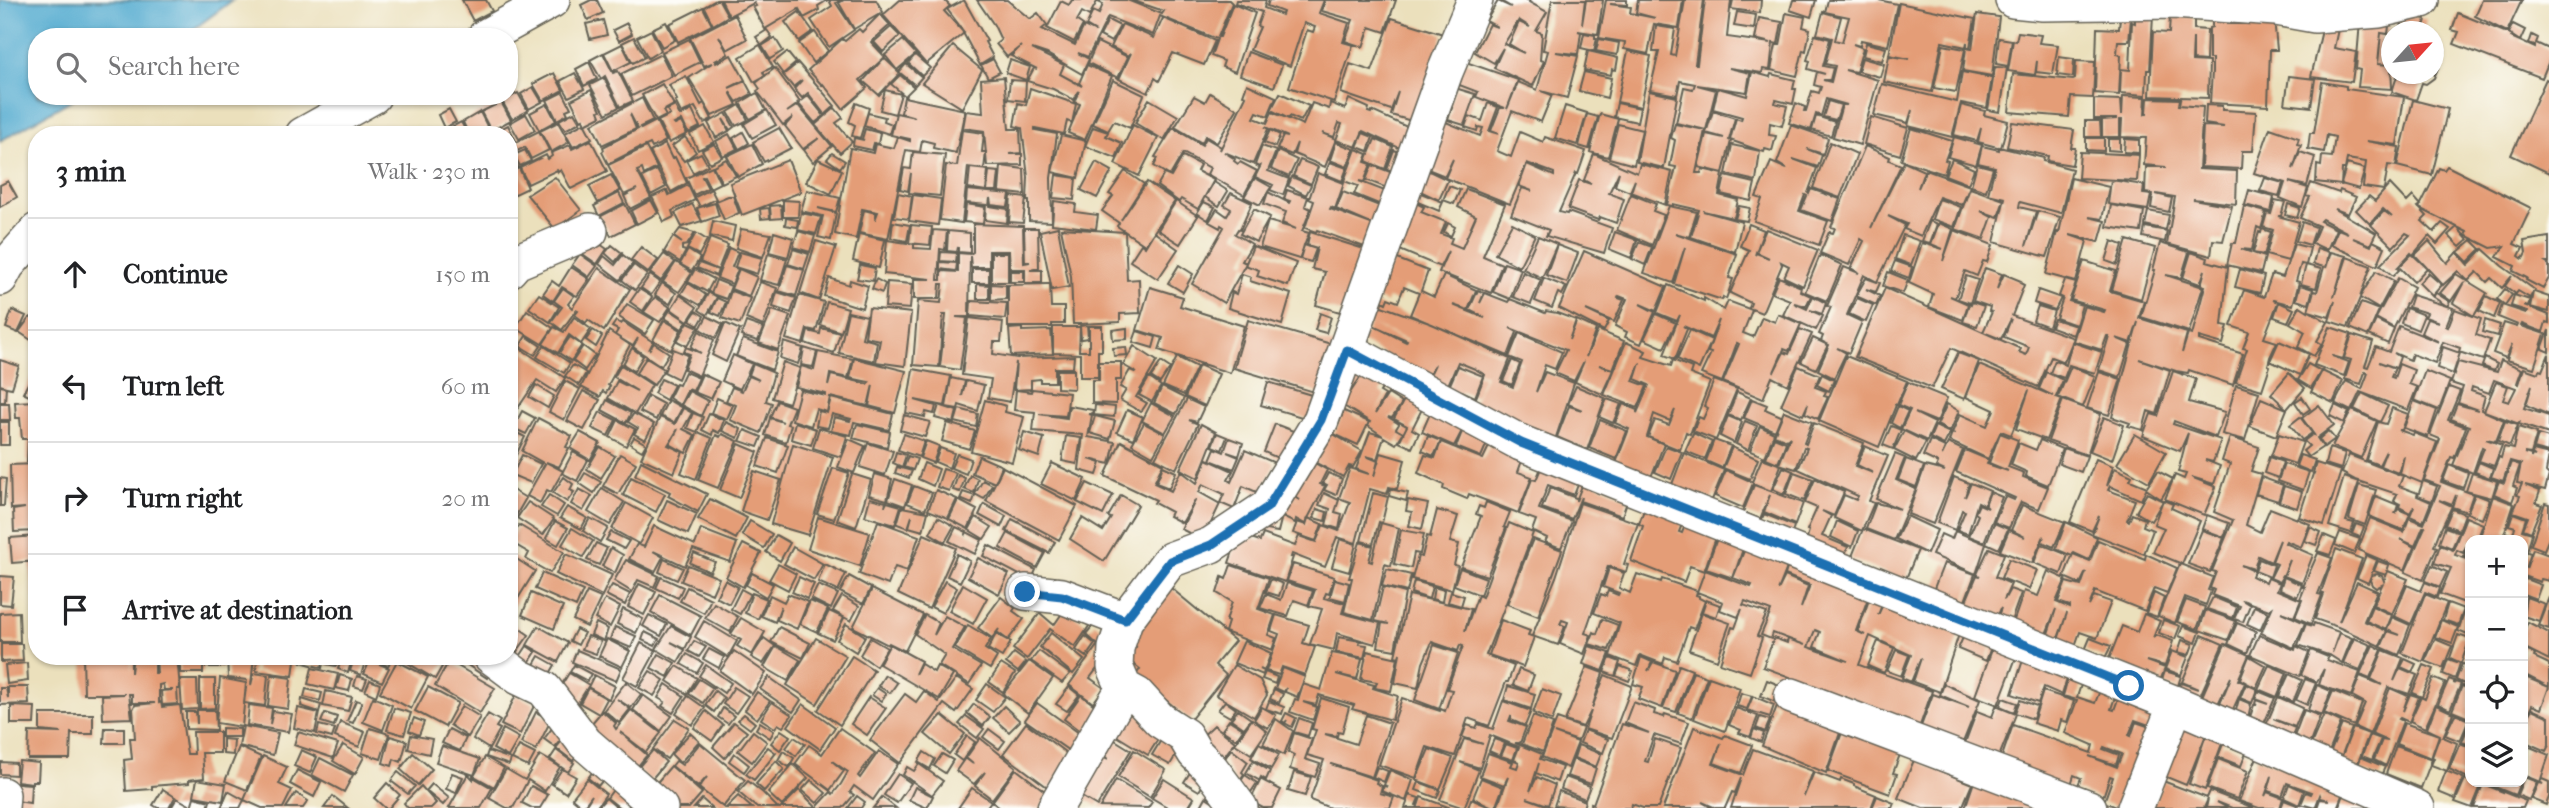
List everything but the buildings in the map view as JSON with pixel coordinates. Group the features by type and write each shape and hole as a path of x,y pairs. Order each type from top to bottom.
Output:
{"street":[{"path":"501,28 552,0"},
{"path":"2012,0 2043,3 2173,2 2276,8 2315,16 2379,10 2422,0"},
{"path":"1240,808 1195,753 1185,736 1160,720 1138,695 1124,688 1115,667 1116,648 1125,620 1170,561 1211,545 1268,507 1321,420 1445,72 1467,2"},
{"path":"319,126 357,105"},
{"path":"518,261 590,231"},
{"path":"0,278 7,265 28,241"},
{"path":"1347,350 1521,443 2176,704 2417,808"},
{"path":"1025,592 1062,596 1125,620"},
{"path":"503,665 519,677 544,689 585,743 660,808"},
{"path":"1055,808 1124,688"},
{"path":"1793,696 2089,808"},
{"path":"2135,808 2176,704"}],"water":[{"path":"0,0 233,0 195,28 28,28 28,105 62,105 0,141"}],"route":[{"path":"1025,592 1062,596 1125,620 1170,561 1211,545 1268,507 1321,420 1347,350 1521,443 2129,686"}]}
